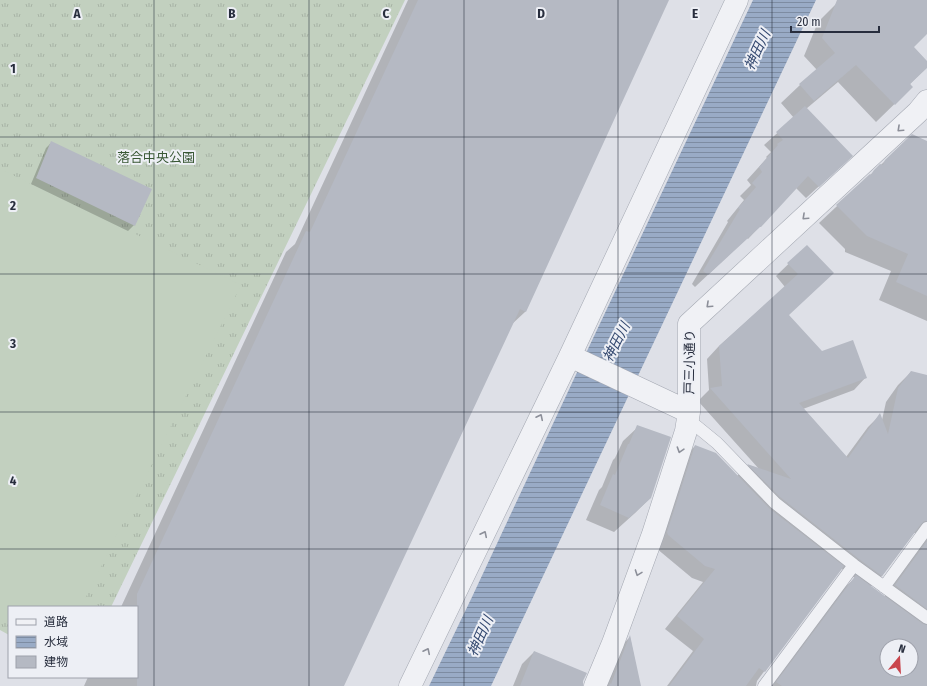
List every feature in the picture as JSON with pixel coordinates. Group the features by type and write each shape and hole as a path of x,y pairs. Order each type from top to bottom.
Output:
{"street":[{"path":"410,686 577,360 737,0"},
{"name":"戸三小通り","path":"596,686 653,534 686,431 688,417 689,324 924,110"},
{"path":"577,360 634,386 688,417"}],"lane":[{"path":"688,417 695,425 717,443 776,503 854,565 927,618"},
{"path":"884,587 927,528"},
{"path":"764,686 854,565"}],"green space":[{"name":"落合中央公園","path":"0,0 405,0 111,606 8,606 8,634 0,630"},
{"path":"0,169 241,285 81,606 8,606 8,622 0,618"}],"water":[{"name":"神田川","path":"753,0 816,0 491,686 429,686 472,597"}],"building":[{"path":"418,0 669,0 526,312 520,309 344,686 137,686 137,594 306,231 310,232"},
{"path":"837,0 927,0 927,34 914,47 927,61 927,68 910,84 913,87 895,105 856,65 814,101 799,84 835,53 822,38"},
{"path":"805,106 853,156 819,187 808,176 761,227 708,275 703,271 740,209 738,208 756,187 752,183 762,172 759,167 778,145 777,144 783,140 776,132"},
{"path":"912,134 927,141 927,296 896,282 908,254 867,236 836,205 870,174 871,175 880,164 883,165 885,160"},
{"path":"51,141 152,189 135,226 36,178"},
{"path":"807,245 834,273 789,315 822,351 853,340 867,378 799,403 848,458 880,413 888,434 898,388 911,371 927,375 927,521 924,521 921,524 882,576 780,497 747,464 791,479 710,388 722,386 719,346 798,274 787,263"},
{"path":"637,425 671,437 651,498 629,518 600,505 613,474 615,475"},
{"path":"695,445 716,453 770,509 844,566 765,672 759,668 746,686 669,686 704,639 677,616 715,569 705,566 668,535 667,532"},
{"path":"927,541 927,609 895,585"},
{"path":"856,575 923,624 927,625 927,686 782,686 776,682"},
{"path":"630,635 641,686 609,686 610,683 611,684"},
{"path":"534,651 587,673 583,681 583,686 520,686"}]}
